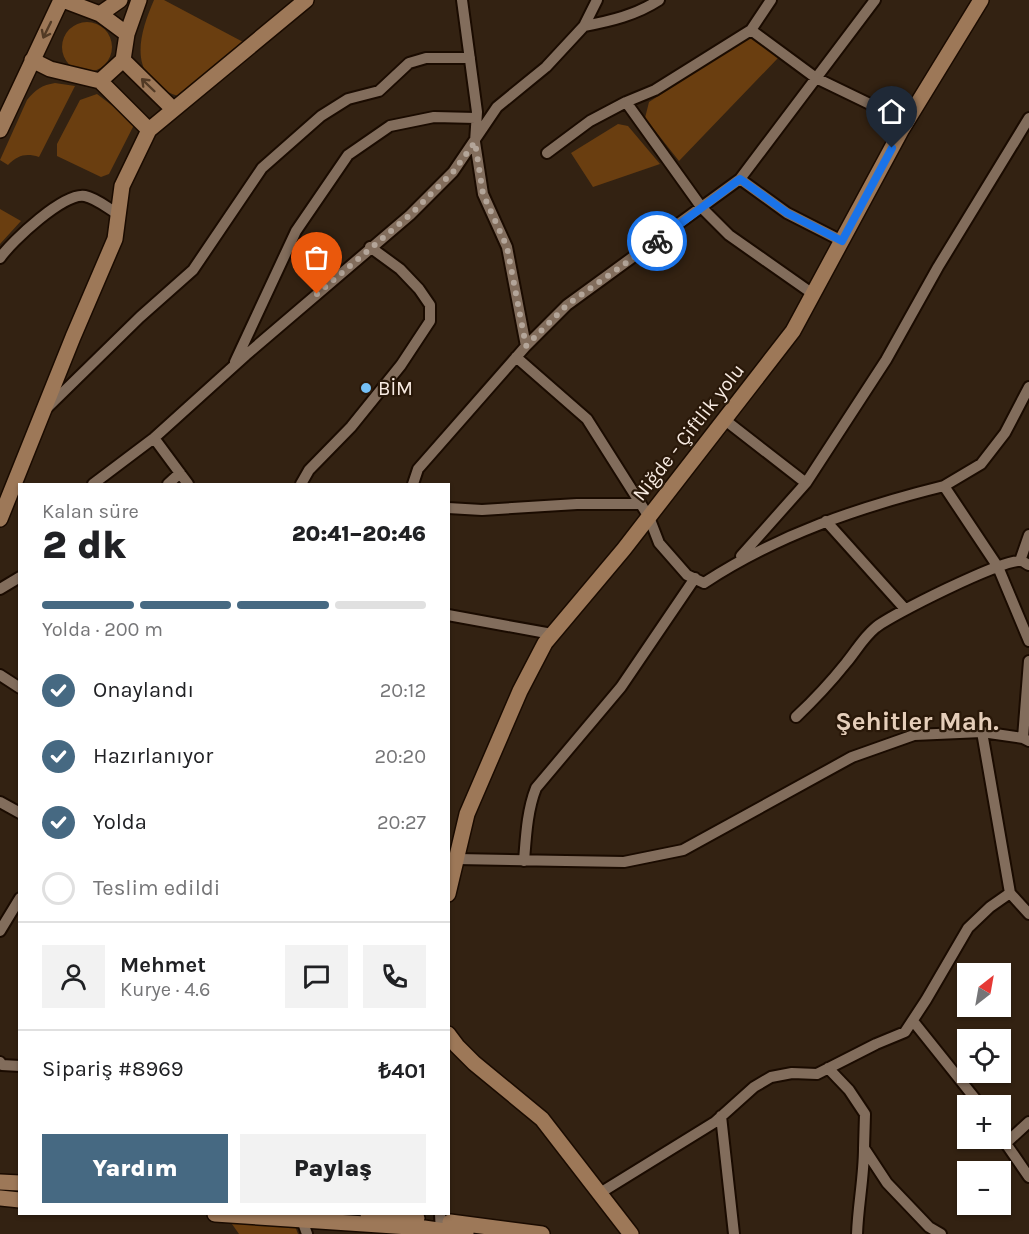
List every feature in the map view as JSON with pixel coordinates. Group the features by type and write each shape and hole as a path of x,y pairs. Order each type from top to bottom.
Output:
{"main road":[{"path":"0,130 62,0 100,14 127,34"},
{"path":"100,14 120,0"},
{"path":"100,81 123,60 127,34 139,0"},
{"path":"0,519 115,239 122,186 149,130 306,0"},
{"name":"Niğde - Çiftlik yolu","path":"450,886 467,814 520,691 545,643 645,510 725,420 793,331 907,122 981,0"},
{"path":"32,60 50,69 100,81 149,130"},
{"path":"123,60 173,109"},
{"path":"450,1037 474,1063 542,1119 631,1234"},
{"path":"0,1182 18,1183"},
{"path":"0,1198 18,1200"},
{"path":"226,1215 303,1222 440,1225 466,1234"},
{"path":"375,1215 440,1225 542,1234"}],"street":[{"path":"462,0 477,112 475,142 483,194 507,247 526,346"},
{"path":"94,483 154,438 410,215 453,172 497,107 546,67 584,26 597,0"},
{"path":"584,26 615,20 646,8 659,0"},
{"path":"547,153 590,121 655,90 751,30 771,0"},
{"path":"413,483 418,469 516,357 567,305 740,179 874,0"},
{"path":"751,30 816,78 907,122"},
{"path":"43,411 140,317 193,270 262,168 321,116 348,99 379,91 409,63 426,58 470,57"},
{"path":"626,102 702,208 729,235 813,294"},
{"path":"232,368 296,231 348,155 390,126 434,117 476,118"},
{"path":"737,561 806,483 886,360 938,267 1029,118"},
{"path":"740,179 787,213 842,241"},
{"path":"0,258 8,247 48,212 73,197 86,196 118,214"},
{"path":"301,483 309,470 351,427 401,365 430,321 430,305 419,289 400,269 370,248"},
{"path":"516,357 587,419 645,510 658,543 687,574 704,583 737,561 819,523 862,508 944,486 981,464 1005,433 1029,387"},
{"path":"725,420 806,483"},
{"path":"154,438 187,483"},
{"path":"169,483 180,473"},
{"path":"944,486 998,567 1029,641"},
{"path":"450,508 482,510 577,504 645,510"},
{"path":"826,521 904,609"},
{"path":"796,717 838,673 876,627 904,609 998,567 1024,563 1029,535"},
{"path":"0,589 18,578"},
{"path":"524,861 528,820 536,788 621,687 695,578"},
{"path":"450,615 552,634"},
{"path":"457,859 624,862 683,850 852,757 914,735 982,732 1026,739 1029,661"},
{"path":"0,675 18,687"},
{"path":"982,732 1010,893 1029,914"},
{"path":"0,802 18,812"},
{"path":"600,1193 721,1116 754,1087 771,1077 792,1073 817,1074 905,1032 968,928 990,907 1010,893"},
{"path":"0,931 18,901"},
{"path":"913,1021 972,1095"},
{"path":"0,1062 2,1065 18,1066"},
{"path":"828,1068 849,1090 865,1114 864,1168 858,1201 857,1234"},
{"path":"721,1116 734,1234"},
{"path":"1011,1134 1029,1122"},
{"path":"864,1148 887,1183 929,1227 941,1234"},
{"path":"1010,1149 1029,1177"}],"shaded area":[{"path":"154,0 164,0 245,43 191,90 178,96 162,89 151,79 144,68 141,56 144,29"},
{"path":"82,22 92,22 105,29 112,42 112,52 105,65 92,72 82,72 73,68 66,61 62,52 62,42 66,33 73,26"},
{"path":"747,39 756,39 778,58 679,161 645,118 649,102"},
{"path":"55,83 75,86 39,157 22,156 8,165 0,160 27,100 39,88"},
{"path":"97,94 135,123 109,174 101,177 57,156 57,144 80,100"},
{"path":"618,124 628,126 660,164 593,187 571,153"},
{"path":"0,209 21,221 0,244"},
{"path":"233,1219 295,1226 298,1234 239,1234 232,1224"}],"way so far":[{"path":"317,294 410,215 453,172 475,142 483,194 507,247 526,346 567,305 657,241"}],"place":[{"name":"BİM","path":"366,388"}],"district":[{"name":"Şehitler Mah.","path":"917,721"}],"route":[{"path":"657,241 740,179 787,213 842,241 892,148"}]}
